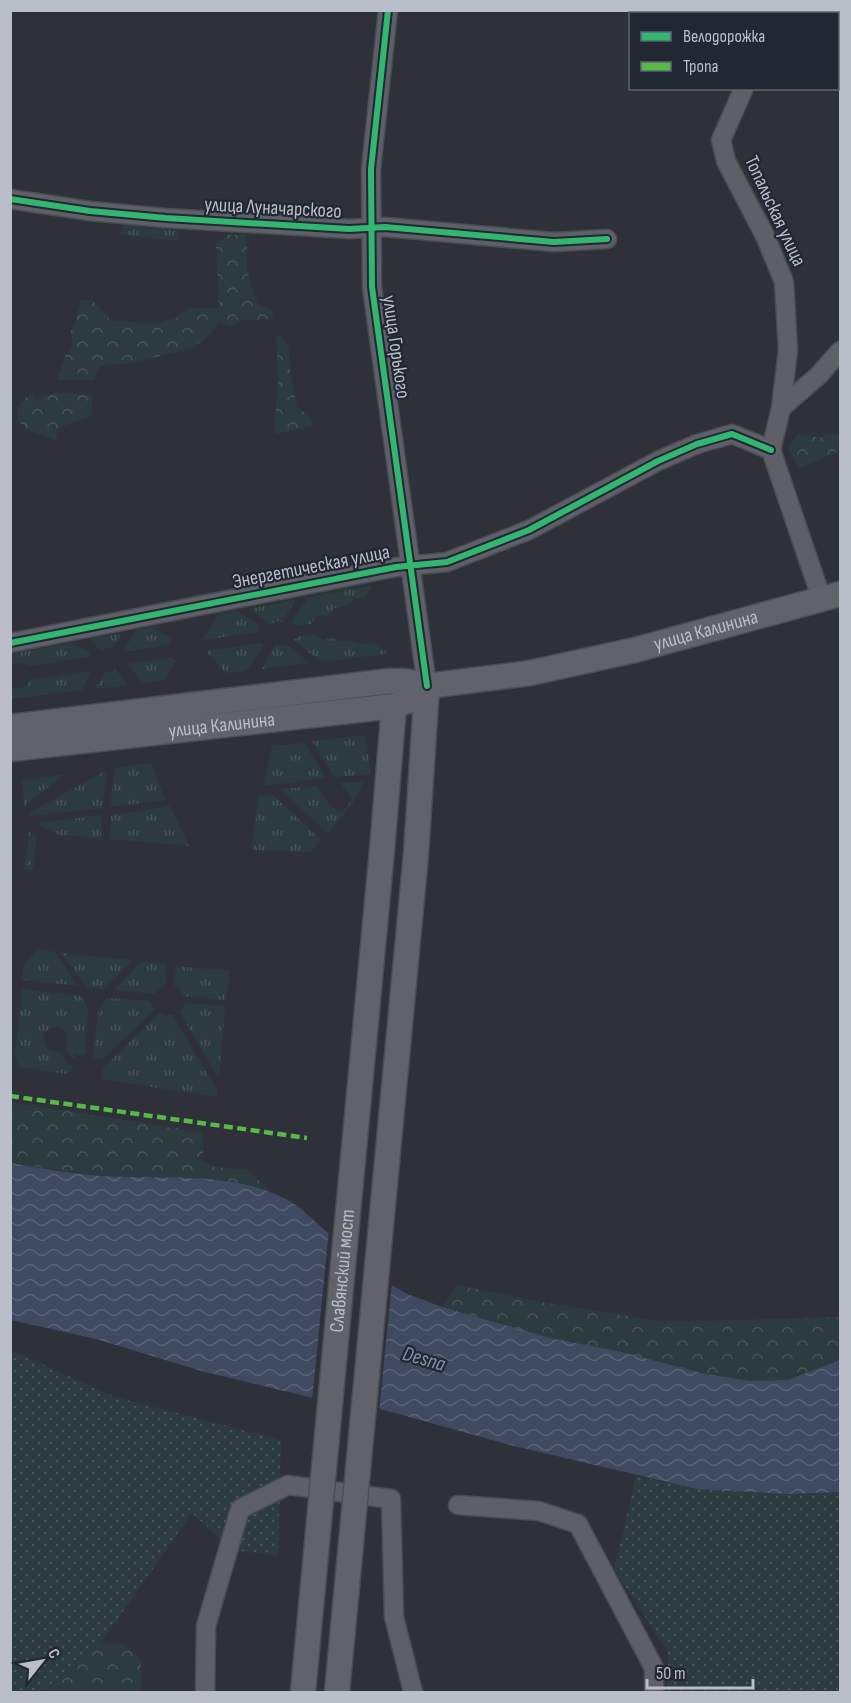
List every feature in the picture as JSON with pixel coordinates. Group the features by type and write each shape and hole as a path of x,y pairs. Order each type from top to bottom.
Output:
{"main road":[{"name":"улица Калинина","path":"10,727 390,681 404,681 427,686 530,673 625,652 831,597"},
{"name":"улица Калинина","path":"10,749 394,706 410,700 427,686"},
{"name":"улица Горького","path":"416,854 427,686"},
{"name":"Славянский мост","path":"303,1692 394,706"},
{"name":"Славянский мост","path":"337,1692 416,854"}],"street":[{"name":"улица Горького","path":"388,10 371,169 372,287 427,686"},
{"name":"Топальская улица","path":"743,90 721,140 726,161 766,238 784,282 788,350 781,408 771,450"},
{"name":"улица Луначарского","path":"10,199 90,211 166,218 349,229 385,227 554,242 607,239"},
{"path":"781,408 819,375 840,351"},
{"name":"Энергетическая улица","path":"10,643 410,565 447,562 530,530 658,461 697,444 732,434 771,450"},
{"path":"771,450 831,597"},
{"path":"205,1692 206,1626 240,1509 288,1485 391,1499 394,1617 413,1692"},
{"path":"458,1504 539,1512 578,1524 654,1668 654,1692"}],"green space":[{"path":"124,225 178,231 179,241 120,234"},
{"path":"228,235 245,235 247,270 258,305 270,308 275,319 242,320 231,327 219,323 206,338 193,348 132,363 100,366 94,380 57,380 65,356 72,347 71,331 81,300 93,301 112,321 160,323 176,318 190,308 219,308 216,245"},
{"path":"281,336 289,349 297,407 310,417 314,426 276,434 274,429 278,385 276,337"},
{"path":"55,393 92,395 92,413 88,417 58,428 56,441 27,429 19,422 17,408 26,397 32,394 37,400 42,396"},
{"path":"800,433 820,438 828,433 840,435 840,451 800,468 789,448"},
{"path":"373,585 365,597 354,598 347,606 334,608 329,615 317,616 311,624 296,626 291,622 309,597"},
{"path":"295,600 282,622 276,621 270,625 249,609"},
{"path":"236,611 260,625 259,632 202,640 219,614"},
{"path":"152,627 172,639 169,645 123,652 136,630"},
{"path":"122,633 112,649 106,647 101,651 90,639"},
{"path":"315,634 322,640 334,638 337,642 373,643 386,651 385,654 321,662 294,640 300,636"},
{"path":"72,643 90,652 89,657 28,666 24,662 11,664 11,654"},
{"path":"261,643 264,645 246,671 226,673 206,651"},
{"path":"287,644 309,663 262,669 275,645"},
{"path":"171,657 176,661 164,680 143,683 127,664"},
{"path":"115,669 128,685 95,689 105,672"},
{"path":"87,671 90,673 82,690 11,699 11,689 26,687 31,680"},
{"path":"365,735 371,774 334,777 312,741"},
{"path":"304,743 326,778 264,786 272,746"},
{"path":"151,763 165,800 110,807 115,768"},
{"path":"107,770 102,808 29,816 31,812"},
{"path":"64,775 24,806 22,780"},
{"path":"340,782 363,782 355,799 328,834 281,789 317,786 333,808 342,810 352,799"},
{"path":"259,795 273,795 321,840 310,852 251,850"},
{"path":"170,806 189,846 110,839 111,815"},
{"path":"102,815 101,838 59,835 36,823"},
{"path":"29,832 37,838 33,870 25,869"},
{"path":"38,949 55,952 78,986 22,980 23,966"},
{"path":"61,953 132,960 104,989 87,987"},
{"path":"141,962 166,964 165,986 154,994 114,990"},
{"path":"176,966 230,971 226,1000 184,996 178,987 174,986"},
{"path":"22,989 81,996 88,1008 85,1055 75,1054 74,1059 65,1050 66,1033 62,1029 52,1028 44,1036 46,1047 59,1052 72,1067 71,1075 19,1067 15,1056"},
{"path":"107,998 149,1001 155,1009 103,1059 93,1058 98,1011"},
{"path":"184,1003 225,1006 219,1079 179,1011 183,1008"},
{"path":"159,1013 166,1016 172,1015 217,1090 217,1097 102,1079 103,1068"},
{"path":"10,1102 201,1132 204,1141 202,1161 215,1167 248,1170 269,1190 225,1181 100,1176 11,1163"},
{"path":"457,1285 536,1301 664,1322 840,1317 840,1360 788,1380 750,1381 705,1374 618,1351 554,1339 442,1307"},
{"path":"11,1350 112,1396 281,1440 278,1556 233,1550 192,1513 98,1647 40,1692 11,1692"},
{"path":"636,1476 697,1489 786,1494 840,1492 840,1692 667,1692 668,1652 614,1569"},
{"path":"105,1642 122,1644 141,1659 141,1692 27,1692 80,1644"}],"water":[{"name":"Desna","path":"11,1163 91,1175 204,1179 255,1187 279,1196 300,1208 378,1277 405,1293 442,1307 554,1339 618,1351 705,1374 750,1381 788,1380 840,1360 840,1492 786,1494 697,1489 510,1445 384,1410 309,1397 205,1372 96,1339 11,1320"}],"pier":[{"path":"329,1230 380,1275 392,1282 379,1412 312,1401"}],"marked path":[{"path":"10,1096 307,1138"}],"cycle path":[{"path":"388,10 371,169 372,287 427,686"},
{"path":"10,199 90,211 166,218 349,229 385,227 554,242 607,239"},
{"path":"10,643 396,567 447,562 529,530 658,461 697,444 732,434 771,450"}]}
